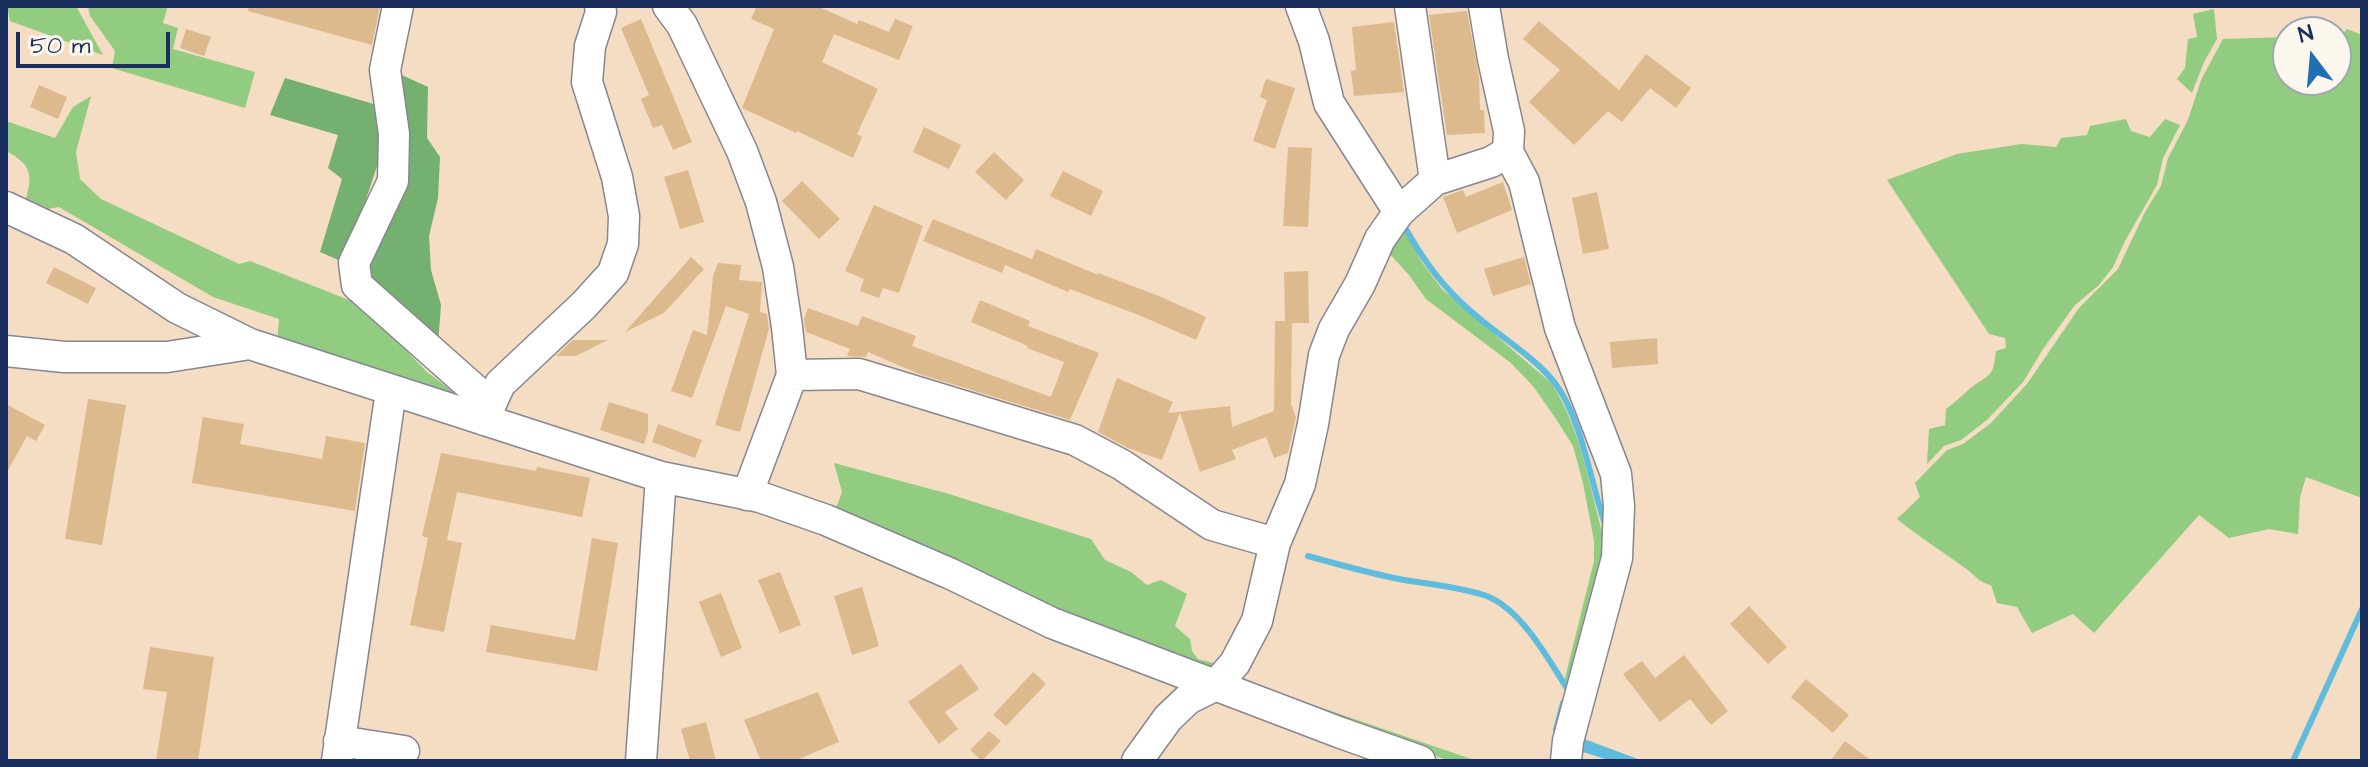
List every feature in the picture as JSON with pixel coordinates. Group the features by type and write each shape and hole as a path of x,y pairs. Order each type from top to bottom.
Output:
{"street":[{"path":"398,6 385,70 394,134 393,181 354,263 357,285 487,412"},
{"path":"487,412 500,384 584,305 613,273 623,244 624,216 617,177 587,82 590,46 601,12 600,6"},
{"path":"668,6 682,25 735,137 761,202 778,267 792,375 747,495"},
{"path":"1301,6 1314,41 1329,103 1399,212"},
{"path":"1410,6 1435,180"},
{"path":"1484,6 1509,131 1508,152 1524,182 1560,328 1616,474 1619,506 1617,558 1568,741 1566,761"},
{"path":"1137,761 1168,718 1188,699 1216,685 1235,663 1257,621 1275,543 1300,484 1324,355 1380,239 1399,212 1435,180 1491,162 1508,152"},
{"path":"6,207 74,239 177,308 250,344 391,391 487,412 661,477 747,495 826,520 951,574 1052,623 1420,761"},
{"path":"6,351 64,357 167,357 250,344"},
{"path":"792,375 859,374 1075,440 1122,465 1212,525 1275,543"},
{"path":"391,391 338,751 404,751"},
{"path":"641,761 661,477"}],"green space":[{"path":"7,6 76,6 103,55 10,21"},
{"path":"88,6 168,6 163,23 178,28 173,49 255,72 245,108 112,68 115,51 90,16"},
{"path":"2214,9 2217,39 2192,93 2177,79 2185,68 2188,39 2197,37 2193,14"},
{"path":"2352,31 2362,35 2362,498 2306,477 2300,497 2298,534 2269,529 2229,538 2199,515 2094,633 2073,614 2032,633 2017,607 1997,603 1991,585 1897,519 1920,497 1915,483 1947,450 1963,444 1991,423 2027,384 2079,308 2118,269 2161,186 2168,158 2188,120 2201,80 2223,39 2272,37 2272,96 2352,96"},
{"path":"393,71 428,87 427,138 440,157 438,198 429,236 431,270 441,305 438,344 366,275"},
{"path":"285,78 377,105 382,151 345,263 320,252 342,179 328,168 338,135 270,115"},
{"path":"91,96 76,152 80,179 101,199 239,264 250,261 349,300 365,309 427,372 472,406 277,344 279,319 213,297 59,207 35,211 24,206 29,174 22,162 6,151 6,121 55,138 73,107"},
{"path":"2126,119 2131,131 2150,137 2165,119 2180,125 2163,158 2157,185 2113,267 2099,285 2075,305 2023,382 1987,420 1961,440 1944,446 1927,464 1929,429 1945,425 1946,409 1990,374 1996,351 2006,348 2005,338 1989,334 1887,180 1957,154 2021,144 2056,147 2061,138 2087,135 2090,126"},
{"path":"1401,224 1423,264 1442,289 1551,383 1572,424 1606,554 1567,687 1564,682 1594,561 1594,541 1573,446 1533,386 1511,363 1426,299 1386,250"},
{"path":"834,463 949,494 1091,539 1105,560 1131,572 1147,585 1161,580 1187,594 1175,626 1190,639 1192,651 1198,659 1225,666 1211,678 835,511 842,492"},
{"path":"1244,672 1242,678 1249,683 1477,761 1450,761 1242,689 1237,673"}],"water":[{"path":"1579,737 1643,761 1612,761 1576,750"}],"building":[{"path":"249,6 380,6 372,45 248,11"},
{"path":"757,6 817,6 857,24 859,20 889,32 895,19 913,26 899,60 834,34 822,62 878,89 857,134 862,137 853,158 742,108 774,29 751,19"},
{"path":"1467,11 1485,133 1447,135 1429,15"},
{"path":"641,19 692,142 673,150 662,125 653,128 641,99 649,95 621,28"},
{"path":"1539,21 1619,90 1646,54 1691,88 1676,108 1650,88 1622,122 1608,111 1574,145 1529,102 1560,70 1523,39"},
{"path":"1394,22 1404,92 1354,96 1351,71 1356,70 1352,27"},
{"path":"186,29 211,37 204,56 180,48"},
{"path":"1266,79 1295,88 1275,149 1253,141 1267,100 1260,97"},
{"path":"39,85 67,97 58,119 30,107"},
{"path":"924,127 961,145 949,169 913,152"},
{"path":"1288,147 1312,148 1308,227 1283,226"},
{"path":"994,152 1024,180 1006,200 975,172"},
{"path":"688,170 704,222 680,229 664,177"},
{"path":"1063,171 1103,191 1091,216 1050,196"},
{"path":"802,181 840,219 819,239 782,201"},
{"path":"1503,182 1512,210 1457,233 1443,197 1463,190 1466,197"},
{"path":"1597,192 1609,249 1583,254 1572,198"},
{"path":"874,205 923,226 899,293 883,288 879,298 860,291 864,279 845,271"},
{"path":"933,219 1032,259 1036,249 1206,317 1196,340 1005,265 1002,273 923,241"},
{"path":"691,257 704,269 664,313 625,332"},
{"path":"1524,257 1531,284 1493,296 1484,269"},
{"path":"718,263 741,265 739,280 762,282 760,312 767,314 769,329 740,432 715,425 749,314 726,306 692,398 671,391 693,330 707,335 713,276"},
{"path":"54,267 96,288 88,304 46,283"},
{"path":"1308,271 1309,323 1292,323 1291,404 1296,417 1288,453 1274,458 1266,437 1232,450 1236,459 1200,472 1180,413 1162,460 1128,448 1098,432 1117,378 1173,402 1168,413 1230,406 1232,427 1274,411 1275,321 1285,321 1284,272"},
{"path":"980,300 1030,321 1028,326 1099,353 1070,420 919,374 868,352 866,357 847,356 850,349 806,332 804,319 808,308 858,326 862,316 916,336 912,346 1051,397 1064,362 971,322"},
{"path":"1657,338 1658,364 1612,368 1610,342"},
{"path":"573,340 608,340 576,356 556,356"},
{"path":"88,399 126,405 102,545 65,539"},
{"path":"609,402 648,414 644,444 600,430"},
{"path":"6,404 45,425 36,441 27,436 6,474"},
{"path":"203,417 244,424 240,444 322,459 326,436 365,443 355,511 192,483"},
{"path":"658,424 702,440 695,458 652,442"},
{"path":"441,453 590,478 582,517 457,492 447,540 462,543 444,632 410,625 428,538 422,536"},
{"path":"592,538 618,543 597,671 486,652 491,625 575,640"},
{"path":"780,572 801,625 780,633 758,580"},
{"path":"862,587 879,646 852,655 834,596"},
{"path":"721,593 742,648 721,657 699,602"},
{"path":"1749,606 1787,647 1768,664 1730,624"},
{"path":"150,647 214,657 198,761 156,761 167,692 143,689"},
{"path":"1684,655 1728,711 1711,725 1690,699 1660,722 1623,674 1642,661 1655,678"},
{"path":"961,664 979,689 945,712 958,729 939,744 908,702"},
{"path":"1033,672 1046,684 1006,726 993,715"},
{"path":"1806,679 1849,715 1833,733 1791,697"},
{"path":"818,692 839,742 794,761 761,761 744,720"},
{"path":"706,722 716,761 690,761 681,729"},
{"path":"989,731 1001,741 982,761 970,750"},
{"path":"1845,741 1872,761 1830,761"}],"waterway":[{"path":"1403,224 1452,294 1529,357 1557,386 1579,433 1605,524"},
{"path":"1308,556 1380,575 1489,597 1524,625 1568,690"},
{"path":"2293,761 2362,609"},
{"path":"1556,730 1563,703"}]}
